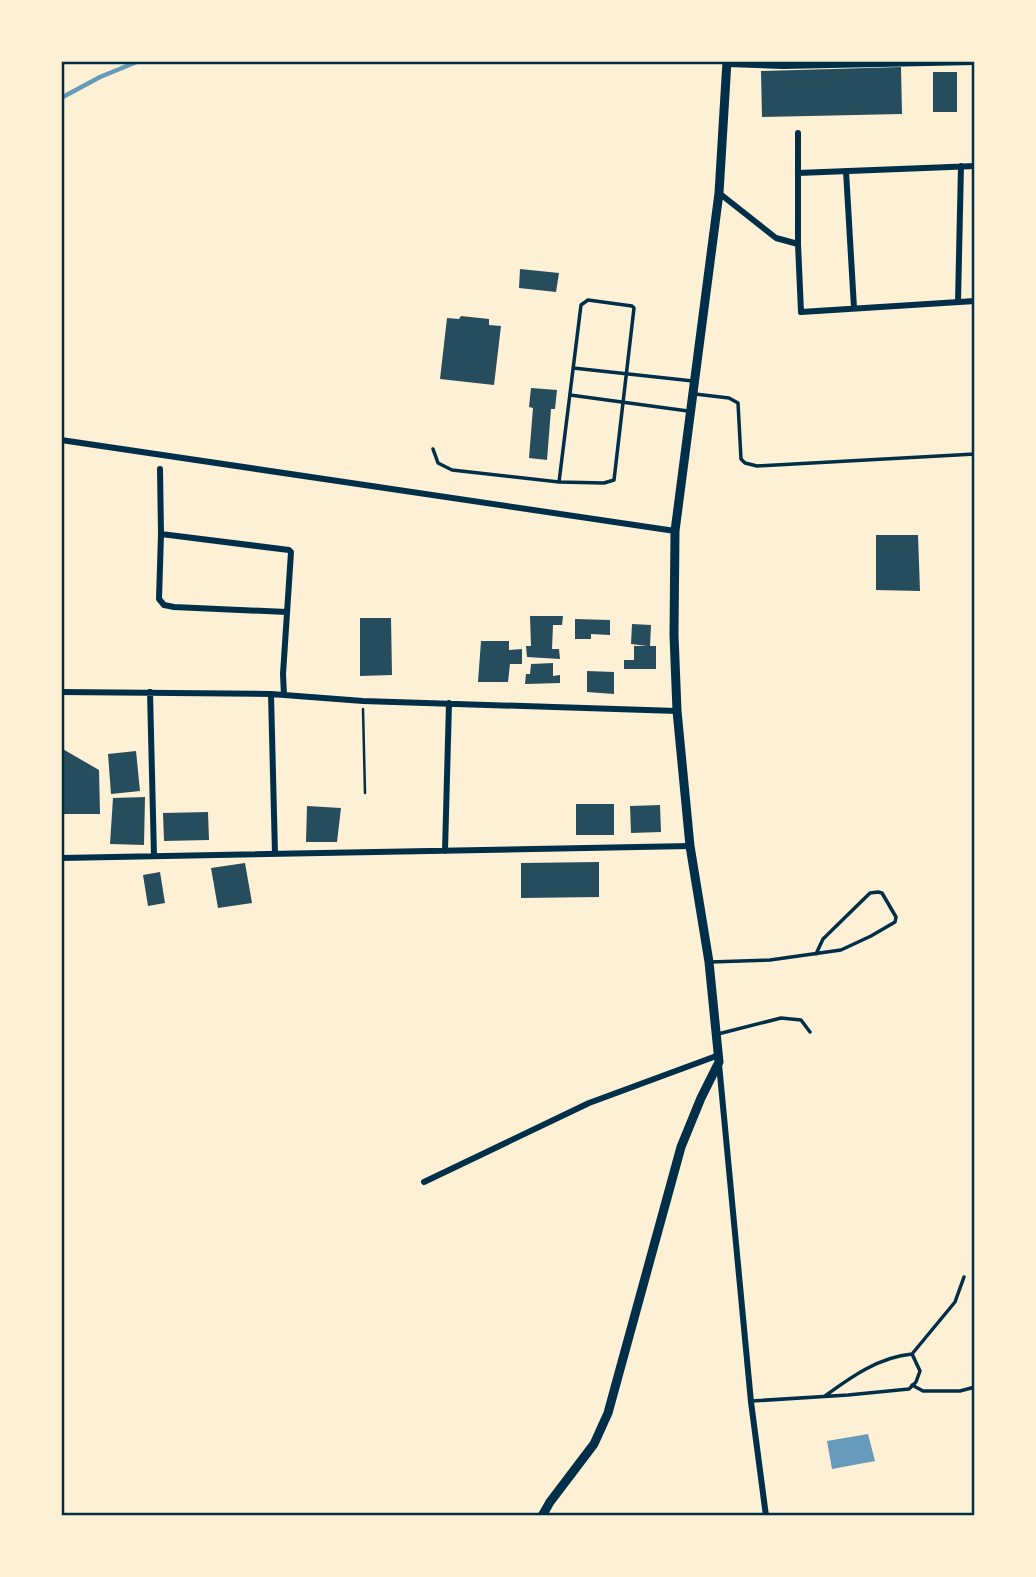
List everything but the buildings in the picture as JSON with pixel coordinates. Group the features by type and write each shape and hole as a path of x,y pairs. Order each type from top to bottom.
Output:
{"main road":[{"path":"542,1516 594,1444 608,1413 681,1147 719,1058 709,962 690,846 677,711 674,635 676,531 719,193 727,63"}],"street":[{"path":"727,63 783,66 975,62"},
{"path":"799,133 798,244 801,312 975,302"},
{"path":"958,302 961,166"},
{"path":"798,173 975,166"},
{"path":"846,171 854,308"},
{"path":"719,193 776,238 798,244"},
{"path":"61,440 676,531"},
{"path":"160,469 159,599 164,605 287,612"},
{"path":"161,534 289,550 284,695"},
{"path":"61,692 271,694 363,701 677,711"},
{"path":"150,692 154,856"},
{"path":"271,694 275,854"},
{"path":"445,851 449,703"},
{"path":"61,858 690,846"},
{"path":"424,1182 589,1103 719,1058 751,1402 766,1516"}],"lane":[{"path":"433,449 438,463 452,470 559,482 604,483 614,480 634,308 587,300 581,305 559,482"},
{"path":"573,368 695,381"},
{"path":"693,394 729,398 738,403 741,459 757,466 975,454"},
{"path":"570,395 691,411"},
{"path":"709,962 770,960 816,954 842,950 895,922 896,917 882,893 870,893 823,939 816,954"},
{"path":"716,1034 781,1018 801,1020 810,1032"},
{"path":"823,1397 858,1372 897,1355 912,1354 955,1302 964,1277"},
{"path":"751,1402 909,1389 916,1382 920,1371 912,1354"},
{"path":"912,1385 923,1391 960,1391 975,1387"}],"path":[{"path":"363,701 365,793"}],"water":[{"path":"868,1434 875,1461 832,1469 827,1441"}],"waterway":[{"path":"61,98 100,77 139,61"}]}
